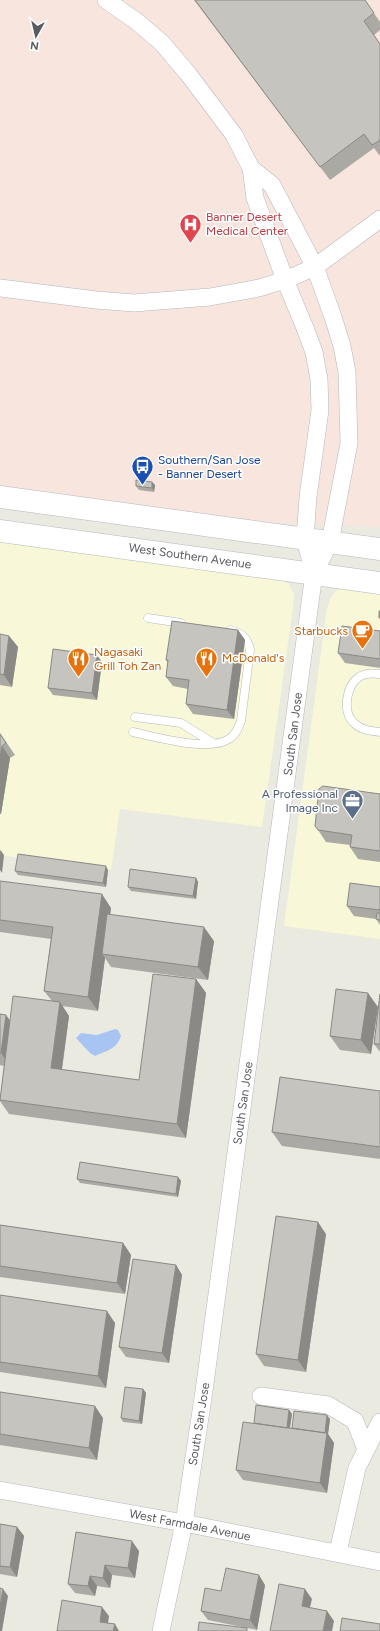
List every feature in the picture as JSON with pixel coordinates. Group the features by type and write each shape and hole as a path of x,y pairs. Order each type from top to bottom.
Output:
{"main road":[{"path":"0,497 380,549"},
{"name":"West Southern Avenue","path":"0,531 380,583"}],"street":[{"path":"106,0 136,21 162,43 190,75 230,129 251,168 255,198 285,280 312,346 318,379 320,410 304,539 314,573"},
{"path":"251,168 272,185 315,267 342,346 347,372 349,394 349,443 330,542 314,573"},
{"path":"0,288 96,300 134,303 210,297 259,288 285,280 315,267 380,219"},
{"name":"South San Jose","path":"160,1631 184,1523 206,1383 314,573"},
{"path":"261,1396 328,1405 355,1421 366,1450"},
{"path":"338,1552 357,1468 380,1422"},
{"name":"West Farmdale Avenue","path":"0,1490 338,1552 380,1562"}],"lane":[{"path":"148,618 186,624"},
{"path":"133,732 197,745 228,740 238,730 241,721 250,650 248,640 245,636 238,632 224,629"},
{"path":"380,674 363,675 354,682 349,693 347,708 350,720 355,724 366,731 380,732"},
{"path":"135,717 181,724 213,743"}],"shaded area":[{"name":"Banner Desert Medical Center","path":"0,0 380,0 380,527 261,522 0,487"},
{"path":"0,540 280,579 289,584 294,595 293,608 262,827 120,809 111,870 0,855"},
{"path":"348,588 380,593 380,939 284,926 327,608 331,597 337,590"}],"water":[{"path":"115,1029 118,1030 121,1036 117,1044 111,1049 95,1056 90,1053 76,1038 81,1033 97,1035"}],"building":[{"path":"195,0 365,0 374,13 364,21 380,44 380,140 372,145 364,134 320,167"},
{"path":"136,480 152,482 152,488 136,486"},
{"name":"McDonald's","path":"172,621 238,630 227,710 186,704 189,680 166,677 168,660 166,660"},
{"path":"342,626 380,631 380,659 338,653"},
{"path":"0,634 9,636 4,675 0,674"},
{"name":"Nagasaki Grill Toh Zan","path":"53,649 97,655 92,693 48,688"},
{"path":"0,734 6,743 2,746 0,758"},
{"name":"A Professional Image Inc","path":"323,786 380,794 380,851 350,847 352,835 318,830 315,826 319,789"},
{"path":"18,854 106,866 103,883 15,871"},
{"path":"130,869 196,878 193,896 128,887"},
{"path":"0,881 102,894 88,997 44,991 53,927 0,920"},
{"path":"350,883 380,887 380,910 347,906"},
{"path":"377,913 380,913 380,920 376,919"},
{"path":"107,914 204,927 198,967 102,954"},
{"path":"153,974 196,979 177,1124 0,1100 13,996 60,1002 51,1068 139,1080"},
{"path":"336,989 368,993 361,1040 330,1036"},
{"path":"380,994 380,1044 374,1044"},
{"path":"0,1014 6,1015 1,1053 0,1053"},
{"path":"280,1077 380,1091 380,1147 272,1132"},
{"path":"80,1162 178,1177 176,1194 77,1179"},
{"path":"276,1216 318,1222 298,1360 256,1354"},
{"path":"0,1225 123,1243 117,1283 0,1266"},
{"path":"133,1259 176,1265 162,1353 119,1347"},
{"path":"0,1295 107,1311 98,1376 0,1362"},
{"path":"125,1387 143,1389 139,1421 121,1418"},
{"path":"0,1392 95,1406 89,1448 0,1434"},
{"path":"256,1405 289,1410 287,1428 254,1423"},
{"path":"294,1411 327,1415 325,1433 292,1428"},
{"path":"243,1422 327,1433 320,1483 236,1470"},
{"path":"0,1524 17,1527 10,1567 0,1566"},
{"path":"76,1532 132,1541 128,1568 105,1565 103,1578 90,1576 88,1586 68,1584"},
{"path":"226,1568 259,1575 250,1620 201,1611 205,1588 221,1591"},
{"path":"279,1584 305,1589 302,1606 327,1611 323,1631 270,1631"},
{"path":"0,1588 3,1589 0,1607"},
{"path":"62,1600 102,1607 100,1622 115,1624 113,1631 57,1631"},
{"path":"342,1618 380,1624 380,1631 340,1631"},
{"path":"199,1622 247,1628 247,1631 198,1631"}],"place":[{"name":"Banner Desert Medical Center","path":"190,244"},
{"name":"Southern/San Jose - Banner Desert","path":"143,486"},
{"name":"Starbucks","path":"363,650"},
{"name":"Nagasaki Grill Toh Zan","path":"78,678"},
{"name":"McDonald's","path":"207,678"},
{"name":"A Professional Image Inc","path":"353,820"}]}
